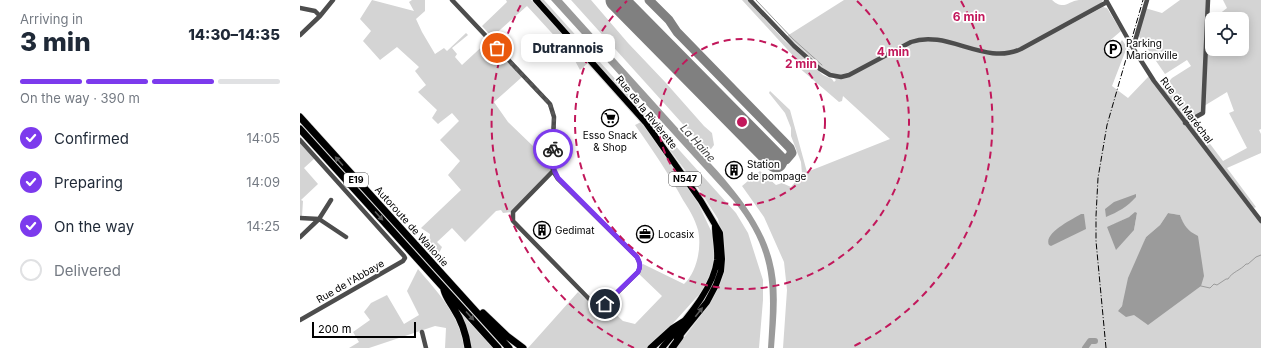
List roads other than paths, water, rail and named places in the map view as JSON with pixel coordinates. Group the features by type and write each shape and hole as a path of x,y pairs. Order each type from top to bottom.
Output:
{"highway":[{"name":"Autoroute de Wallonie","path":"300,117 509,348"},
{"name":"Autoroute de Wallonie","path":"300,129 498,348"},
{"path":"442,275 460,290 520,348"},
{"path":"444,287 445,296 462,325 468,348"},
{"path":"652,348 672,329 683,322"},
{"path":"507,336 523,348"},
{"path":"671,348 680,337"}],"main road":[{"name":"Rue de la Rivièrette","path":"536,0 619,91 649,128 698,197 715,226"},
{"name":"N547","path":"662,348 707,290 714,273 717,254 715,226"},
{"name":"N547","path":"680,337 707,302 714,291 719,277 722,246 720,233 715,226"}],"street":[{"path":"301,32 320,16 333,0"},
{"path":"452,0 550,104 554,117 552,164 554,171 564,185 637,257 640,263 640,268 635,275 602,305 592,302 513,221 513,212 554,171"},
{"path":"750,0 788,40 816,66 827,74 838,77 849,75 911,42 920,39 935,39 993,53 1011,53 1021,49 1106,1"},
{"path":"1133,48 1147,0"},
{"path":"1185,123 1203,113 1208,0"},
{"name":"Rue du Maréchal","path":"1106,1 1154,81 1261,221"},
{"path":"300,8 315,10 320,16"},
{"name":"Rue de l'Abbaye","path":"300,140 404,256 403,261 300,320"},
{"path":"300,237 318,219 331,200"},
{"path":"300,218 318,219 346,237"},
{"path":"422,332 426,348"}],"waterway":[{"path":"756,0 793,39 822,65"},
{"path":"1201,286 1210,288 1214,284 1217,285 1228,279 1246,264 1261,255"},
{"path":"1085,348 1090,341 1095,341"}],"railway":[{"path":"1106,348 1096,241 1098,178 1107,125 1143,0"}],"place":[{"name":"Dutrannois","path":"497,48"},
{"name":"Parking Marionville","path":"1113,49"},
{"name":"Esso Snack & Shop","path":"610,118"},
{"name":"Station de pompage","path":"734,170"},
{"name":"Gedimat","path":"542,230"},
{"name":"Locasix","path":"645,234"}],"water label":[{"name":"La Haine","path":"698,143"}]}
